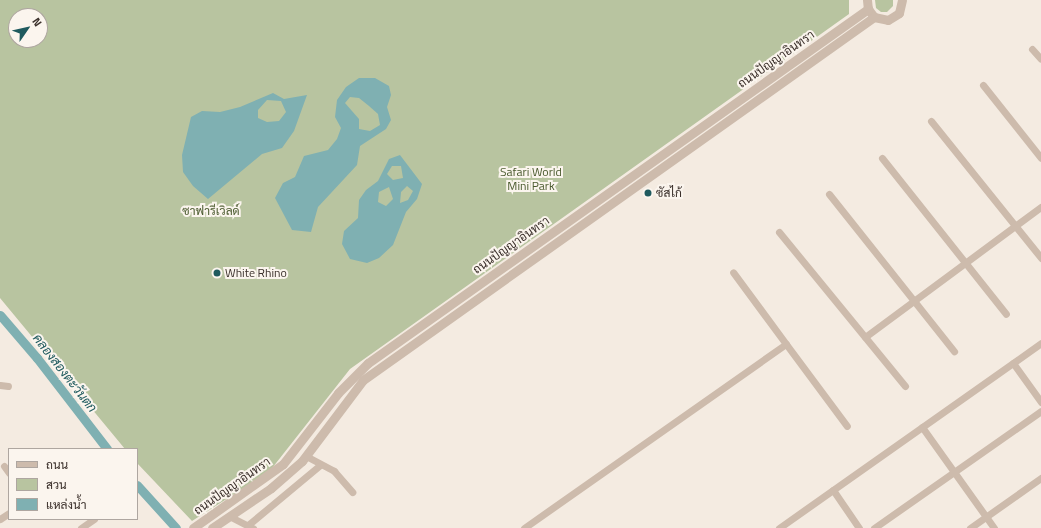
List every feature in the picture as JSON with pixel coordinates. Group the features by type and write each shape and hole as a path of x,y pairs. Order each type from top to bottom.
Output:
{"street":[{"path":"868,4 874,17 881,20 894,18 899,13 902,0"},
{"name":"ถนนปัญญาอินทรา","path":"196,526 283,464 338,393 368,363 868,4"},
{"name":"ถนนปัญญาอินทรา","path":"212,528 287,476 306,456 363,380 874,17"},
{"path":"1032,49 1041,59"},
{"path":"983,85 1041,158"},
{"path":"932,121 1041,258"},
{"path":"882,158 1006,314"},
{"path":"829,194 916,299 954,351"},
{"path":"865,337 1041,207"},
{"path":"778,232 905,386"},
{"path":"733,272 847,426"},
{"path":"779,528 1041,343"},
{"path":"524,528 786,344"},
{"path":"1013,363 1041,402"},
{"path":"874,528 1041,411"},
{"path":"922,427 955,471 994,528"},
{"path":"306,456 334,472 352,492"},
{"path":"230,516 250,526 320,465"},
{"path":"4,466 8,472"},
{"path":"970,528 1041,478"},
{"path":"833,490 859,528"},
{"path":"81,528 93,520"}],"green space":[{"name":"ซาฟารีเวิลด์","path":"0,0 849,0 849,14 350,369 269,472 192,521 138,464 138,448 124,448 0,298"},
{"path":"875,0 893,0 893,6 887,12 881,12 876,8"}],"water":[{"path":"359,78 375,78 389,86 391,95 387,107 391,120 386,129 360,146 357,165 318,207 311,232 292,230 275,198 283,183 295,177 304,156 328,150 337,139 341,128 335,117 337,100 346,87","holes":["350,97 359,98 378,114 380,125 370,131 359,129 359,119 345,103"]},
{"path":"273,93 284,99 307,95 294,131 282,148 262,154 208,199 193,186 183,172 182,155 191,117 202,111 220,112 240,107","holes":["267,100 281,101 286,112 279,121 267,122 258,118 258,110"]},
{"path":"400,155 422,184 417,199 406,212 393,245 379,258 367,263 350,259 342,244 344,231 358,218 359,200 366,190 378,181 389,159","holes":["392,166 401,166 403,178 393,180 387,174","407,186 413,191 408,200 400,203 401,192","389,187 393,199 386,206 378,202 379,192"]}],"waterway":[{"name":"คลองสองตะวันตก","path":"0,315 37,358 106,448"},
{"name":"คลองสองตะวันตก","path":"138,486 176,528"}],"place":[{"name":"ซัสไก้","path":"648,193"},
{"name":"White Rhino","path":"217,273"}],"park label":[{"name":"Safari World Mini Park","path":"531,179"}]}
